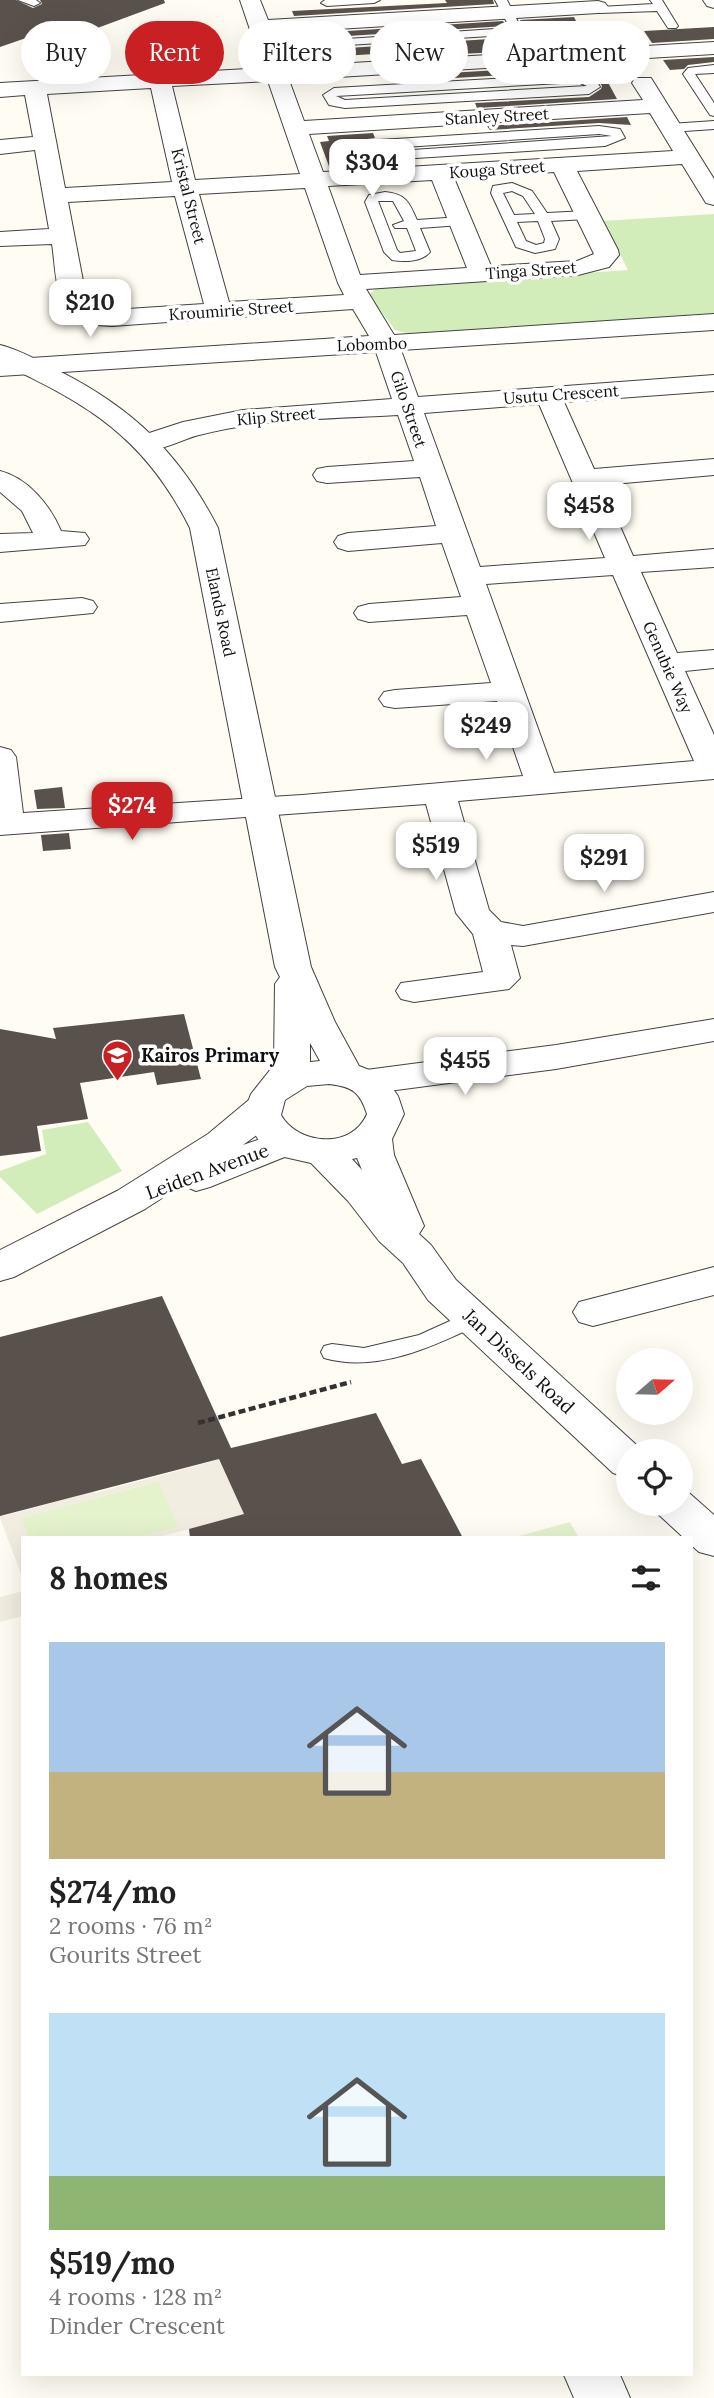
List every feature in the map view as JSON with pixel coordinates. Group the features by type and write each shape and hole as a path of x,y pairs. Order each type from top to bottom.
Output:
{"street":[{"name":"Gilo Street","path":"250,0 256,21"},
{"path":"356,22 509,15 598,6"},
{"path":"650,52 714,48"},
{"path":"356,69 482,62"},
{"path":"0,90 125,82"},
{"name":"Kristal Street","path":"161,84 185,188 219,311"},
{"name":"Gilo Street","path":"280,84 355,292 386,343 542,784"},
{"path":"644,84 714,198"},
{"name":"Kroumirie Street","path":"35,88 75,305 82,313 111,318 219,311 355,292"},
{"name":"Stanley Street","path":"295,128 520,106 657,106"},
{"path":"0,147 45,142"},
{"path":"434,155 482,274"},
{"name":"Kouga Street","path":"55,196 313,180 434,155 562,165 687,157"},
{"name":"Tinga Street","path":"355,292 482,274 578,268 600,262 607,255 562,165"},
{"path":"0,239 62,236"},
{"name":"Lobombo","path":"15,367 714,322"},
{"name":"Elands Road","path":"0,353 15,367 106,409 147,443 182,483 204,528 293,967 292,1065 272,1095"},
{"name":"Usutu Crescent","path":"408,405 714,383"},
{"name":"Genubie Way","path":"548,395 713,769"},
{"name":"Klip Street","path":"147,443 193,428 243,418 408,405"},
{"path":"584,478 714,467"},
{"name":"Gilo Street","path":"327,475 430,468"},
{"path":"0,479 34,505 62,540 0,543"},
{"path":"348,542 453,533"},
{"path":"468,577 714,558"},
{"path":"369,613 479,605"},
{"path":"0,613 82,607"},
{"path":"666,663 714,659"},
{"path":"395,699 509,691"},
{"path":"0,757 4,825 262,807 713,769"},
{"path":"414,991 497,981 502,978 490,931 473,913 439,793"},
{"path":"490,931 523,936 714,902"},
{"name":"Elands Road","path":"293,967 321,1030 356,1078"},
{"path":"556,1057 442,1088 415,1099 350,1148 322,1152 284,1143 264,1123 272,1095 311,1073 356,1078 556,1057 714,1030"},
{"path":"356,1078 378,1092 385,1103 380,1126"},
{"name":"Leiden Avenue","path":"0,1267 131,1200 245,1125 272,1095"},
{"name":"Jan Dissels Road","path":"380,1126 375,1156 416,1254"},
{"name":"Leiden Avenue","path":"131,1200 202,1177 284,1143"},
{"name":"Jan Dissels Road","path":"322,1152 362,1192 393,1232 416,1254 442,1290 616,1451"},
{"path":"593,1312 714,1281"},
{"path":"687,1516 714,1541"},
{"path":"592,2376 602,2398"}],"lane":[{"path":"327,3 374,0"},
{"path":"598,6 659,4 672,26"},
{"path":"356,39 509,15 528,21"},
{"path":"714,69 692,71 689,74 714,112"},
{"path":"520,106 345,104 333,102 330,93 520,106 616,132 620,138 605,142 434,155 360,157 352,150 364,145 434,155 520,106 586,79 594,85 589,90 520,106"},
{"path":"670,128 714,125"},
{"path":"521,187 530,193 542,217 553,243 535,249 521,244 497,190 521,187"},
{"path":"385,196 400,199 410,224 423,252 409,257 393,255 372,199 385,196"},
{"path":"508,219 587,215"},
{"path":"380,226 460,221"},
{"path":"332,1352 364,1356 425,1340 472,1319"}],"path":[{"path":"198,1423 357,1381"}],"green space":[{"path":"714,214 714,316 421,337 395,330 369,295 377,287 628,270 603,221"},
{"path":"88,1122 122,1171 37,1214 0,1177 0,1171 46,1154 42,1130"},
{"path":"159,1481 179,1527 145,1536 28,1536 21,1518"},
{"path":"570,1522 578,1536 519,1536"}],"shaded area":[{"path":"218,1455 254,1536 218,1536 212,1523 163,1536 145,1536 178,1527 158,1481 22,1518 28,1536 21,1536 21,1574 0,1518 0,1508 3,1516 77,1496 81,1459 95,1493 214,1461"},
{"path":"21,1592 21,1617 0,1622 0,1597"}],"building":[{"path":"0,0 16,0 33,8 42,4 40,0 164,0 165,3 111,23 21,21 21,40 0,47"},
{"path":"445,0 493,0 494,4 294,16 292,11 447,3"},
{"path":"574,17 576,21 521,21"},
{"path":"482,22 482,28 468,28 468,23"},
{"path":"714,27 714,39 652,43 650,31"},
{"path":"356,30 370,30 370,35 356,35"},
{"path":"468,40 482,40 482,53 468,54"},
{"path":"356,47 370,47 370,54 356,55"},
{"path":"714,57 714,62 670,70 663,60"},
{"path":"482,71 482,76 468,77 468,72"},
{"path":"601,84 609,84 617,99 477,108 475,103 589,97 602,86"},
{"path":"627,117 631,125 599,123 490,130 487,126"},
{"path":"373,133 375,138 350,141 344,152 353,162 386,163 387,166 330,169 320,142 329,141 327,136"},
{"path":"62,787 65,808 37,809 34,790"},
{"path":"69,833 71,849 43,851 41,835"},
{"path":"184,1014 201,1079 157,1085 154,1072 80,1083 88,1119 37,1126 41,1151 0,1156 0,1029 56,1039 53,1028"},
{"path":"162,1296 231,1448 376,1413 402,1464 421,1459 462,1536 190,1536 189,1529 244,1514 219,1459 0,1516 0,1337"}],"place":[{"name":"Kairos Primary","path":"118,1082"}]}
